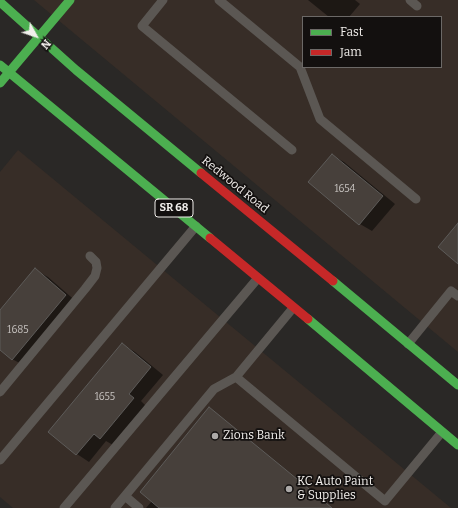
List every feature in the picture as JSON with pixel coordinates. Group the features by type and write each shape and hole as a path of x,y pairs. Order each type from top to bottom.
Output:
{"main road":[{"path":"0,83 70,0"},
{"name":"Redwood Road","path":"0,2 89,80 458,385"},
{"name":"SR 68","path":"0,65 196,226 458,445"}],"lane":[{"path":"163,0 142,26 292,150"},
{"path":"219,0 300,67 320,118 416,200"},
{"path":"0,460 196,226"},
{"path":"0,392 94,276 97,268 96,262 90,256"},
{"path":"64,508 258,278"},
{"path":"408,344 451,291 458,296"},
{"path":"115,508 214,389 236,377 293,308"},
{"path":"236,377 385,501 442,432"},
{"path":"125,496 140,508"}],"shaded area":[{"path":"34,0 458,0 458,352"},
{"path":"18,150 451,508 13,508 0,497 0,172"}],"building":[{"path":"332,154 383,196 359,225 308,182"},
{"path":"458,223 458,264 438,247"},
{"path":"35,268 66,295 12,360 0,350 0,310"},
{"path":"122,343 151,367 129,394 134,398 100,439 94,434 76,455 48,432"},
{"name":"Zions Bank","path":"209,407 332,508 159,508 140,492"}],"traffic: fast":[{"path":"0,83 70,0"},
{"path":"0,2 76,70 201,173"},
{"path":"0,65 210,238"},
{"path":"333,281 458,385"},
{"path":"308,319 458,445"}],"traffic: jam":[{"path":"201,173 333,281"},
{"path":"210,238 308,319"}],"place":[{"name":"Zions Bank","path":"215,436"},
{"name":"KC Auto Paint & Supplies","path":"289,489"}]}
